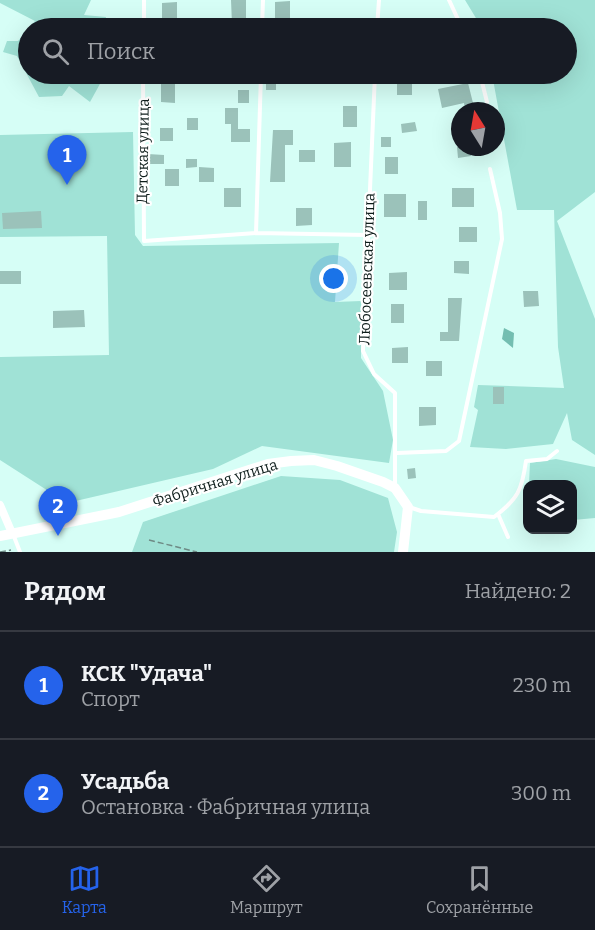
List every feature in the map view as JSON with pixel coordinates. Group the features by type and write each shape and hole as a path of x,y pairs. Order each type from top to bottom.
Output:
{"street":[{"name":"Фабричная улица","path":"0,536 119,513 268,464 291,460 314,460 337,466 395,488"},
{"path":"395,488 408,507 403,552"},
{"path":"0,505 12,533"}],"lane":[{"path":"144,0 144,18"},
{"path":"262,18 263,0"},
{"path":"377,18 378,0"},
{"path":"449,0 457,18"},
{"name":"Детская улица","path":"143,84 142,229 144,241 256,233"},
{"path":"261,84 256,233 368,235"},
{"name":"Любосеевская улица","path":"375,84 363,351 374,374 395,393 397,453 395,488"},
{"path":"482,84 487,102"},
{"path":"397,453 446,451 459,441 502,239 500,213 490,169"},
{"path":"408,507 432,512 495,517 511,504 522,488 526,461 548,459 556,451"},
{"path":"498,514 508,537"},
{"path":"12,533 19,550"}],"path":[{"path":"149,540 197,552"},
{"path":"0,552 19,550"}],"shaded area":[{"path":"0,0 91,0 84,15 106,17 29,18 0,3"},
{"path":"465,0 595,0 595,192 557,221 595,319 595,455 572,440 567,413 553,444 506,449 470,447 478,410 474,407 478,385 564,388 558,347 554,210 517,210 505,145 505,102 497,102 494,84 577,84 577,18 476,18"},
{"path":"7,41 18,41 18,58 3,52"},
{"path":"32,84 100,84 90,102 69,86 62,96 39,97"},
{"path":"133,132 135,235 143,246 339,243 335,302 361,301 361,358 383,391 393,440 389,463 262,446 213,469 67,503 0,460 0,357 109,355 107,236 0,237 0,135"},
{"path":"504,328 514,333 513,348 502,339"},
{"path":"556,459 595,467 595,518 577,520 577,480 529,480 530,463"},
{"path":"281,476 340,480 388,498 397,532 394,552 132,552 143,522"}],"building":[{"path":"231,0 246,0 246,18 232,18"},
{"path":"290,1 290,18 275,18 275,2"},
{"path":"177,2 177,18 162,18 162,3"},
{"path":"161,84 175,84 175,103 161,102"},
{"path":"266,84 276,84 276,90 266,90"},
{"path":"397,84 412,84 412,95 397,95"},
{"path":"468,84 473,102 451,102 451,106 442,108 438,89"},
{"path":"238,90 249,90 249,103 238,103"},
{"path":"343,106 357,106 357,127 343,127"},
{"path":"225,108 238,108 238,129 250,129 250,142 231,142 231,124 225,124"},
{"path":"187,118 198,118 198,130 187,130"},
{"path":"415,122 417,131 402,133 401,124"},
{"path":"160,128 173,128 173,141 160,141"},
{"path":"273,130 293,130 293,145 285,145 285,182 270,182"},
{"path":"381,137 391,137 391,147 381,147"},
{"path":"351,142 351,167 334,167 334,143"},
{"path":"299,150 315,150 315,162 299,162"},
{"path":"148,154 164,155 164,164 148,164"},
{"path":"385,157 398,157 398,174 385,174"},
{"path":"186,159 197,159 197,167 186,168"},
{"path":"199,167 214,168 214,182 199,182"},
{"path":"165,169 179,169 179,186 165,186"},
{"path":"224,188 241,188 241,207 224,207"},
{"path":"452,188 474,188 474,207 452,207"},
{"path":"384,194 406,194 406,217 384,217"},
{"path":"418,201 427,201 427,220 418,220"},
{"path":"296,208 312,208 312,225 296,226"},
{"path":"41,211 42,228 3,229 2,213"},
{"path":"459,227 477,227 477,242 459,242"},
{"path":"454,261 469,261 469,274 454,273"},
{"path":"0,271 21,271 21,284 0,284"},
{"path":"407,272 407,290 389,290 389,273"},
{"path":"523,291 538,291 539,306 524,307"},
{"path":"448,298 462,298 459,341 440,341 440,332 448,332"},
{"path":"391,304 404,304 404,323 391,323"},
{"path":"84,310 85,327 53,328 53,311"},
{"path":"408,347 408,363 392,363 392,348"},
{"path":"426,361 442,361 442,376 426,376"},
{"path":"493,387 504,387 504,404 493,404"},
{"path":"419,407 436,407 436,425 419,426"},
{"path":"415,468 416,478 408,479 407,469"}],"place":[{"name":"КСК \"Удача\"","path":"67,185"},
{"name":"Усадьба","path":"58,536"}]}
